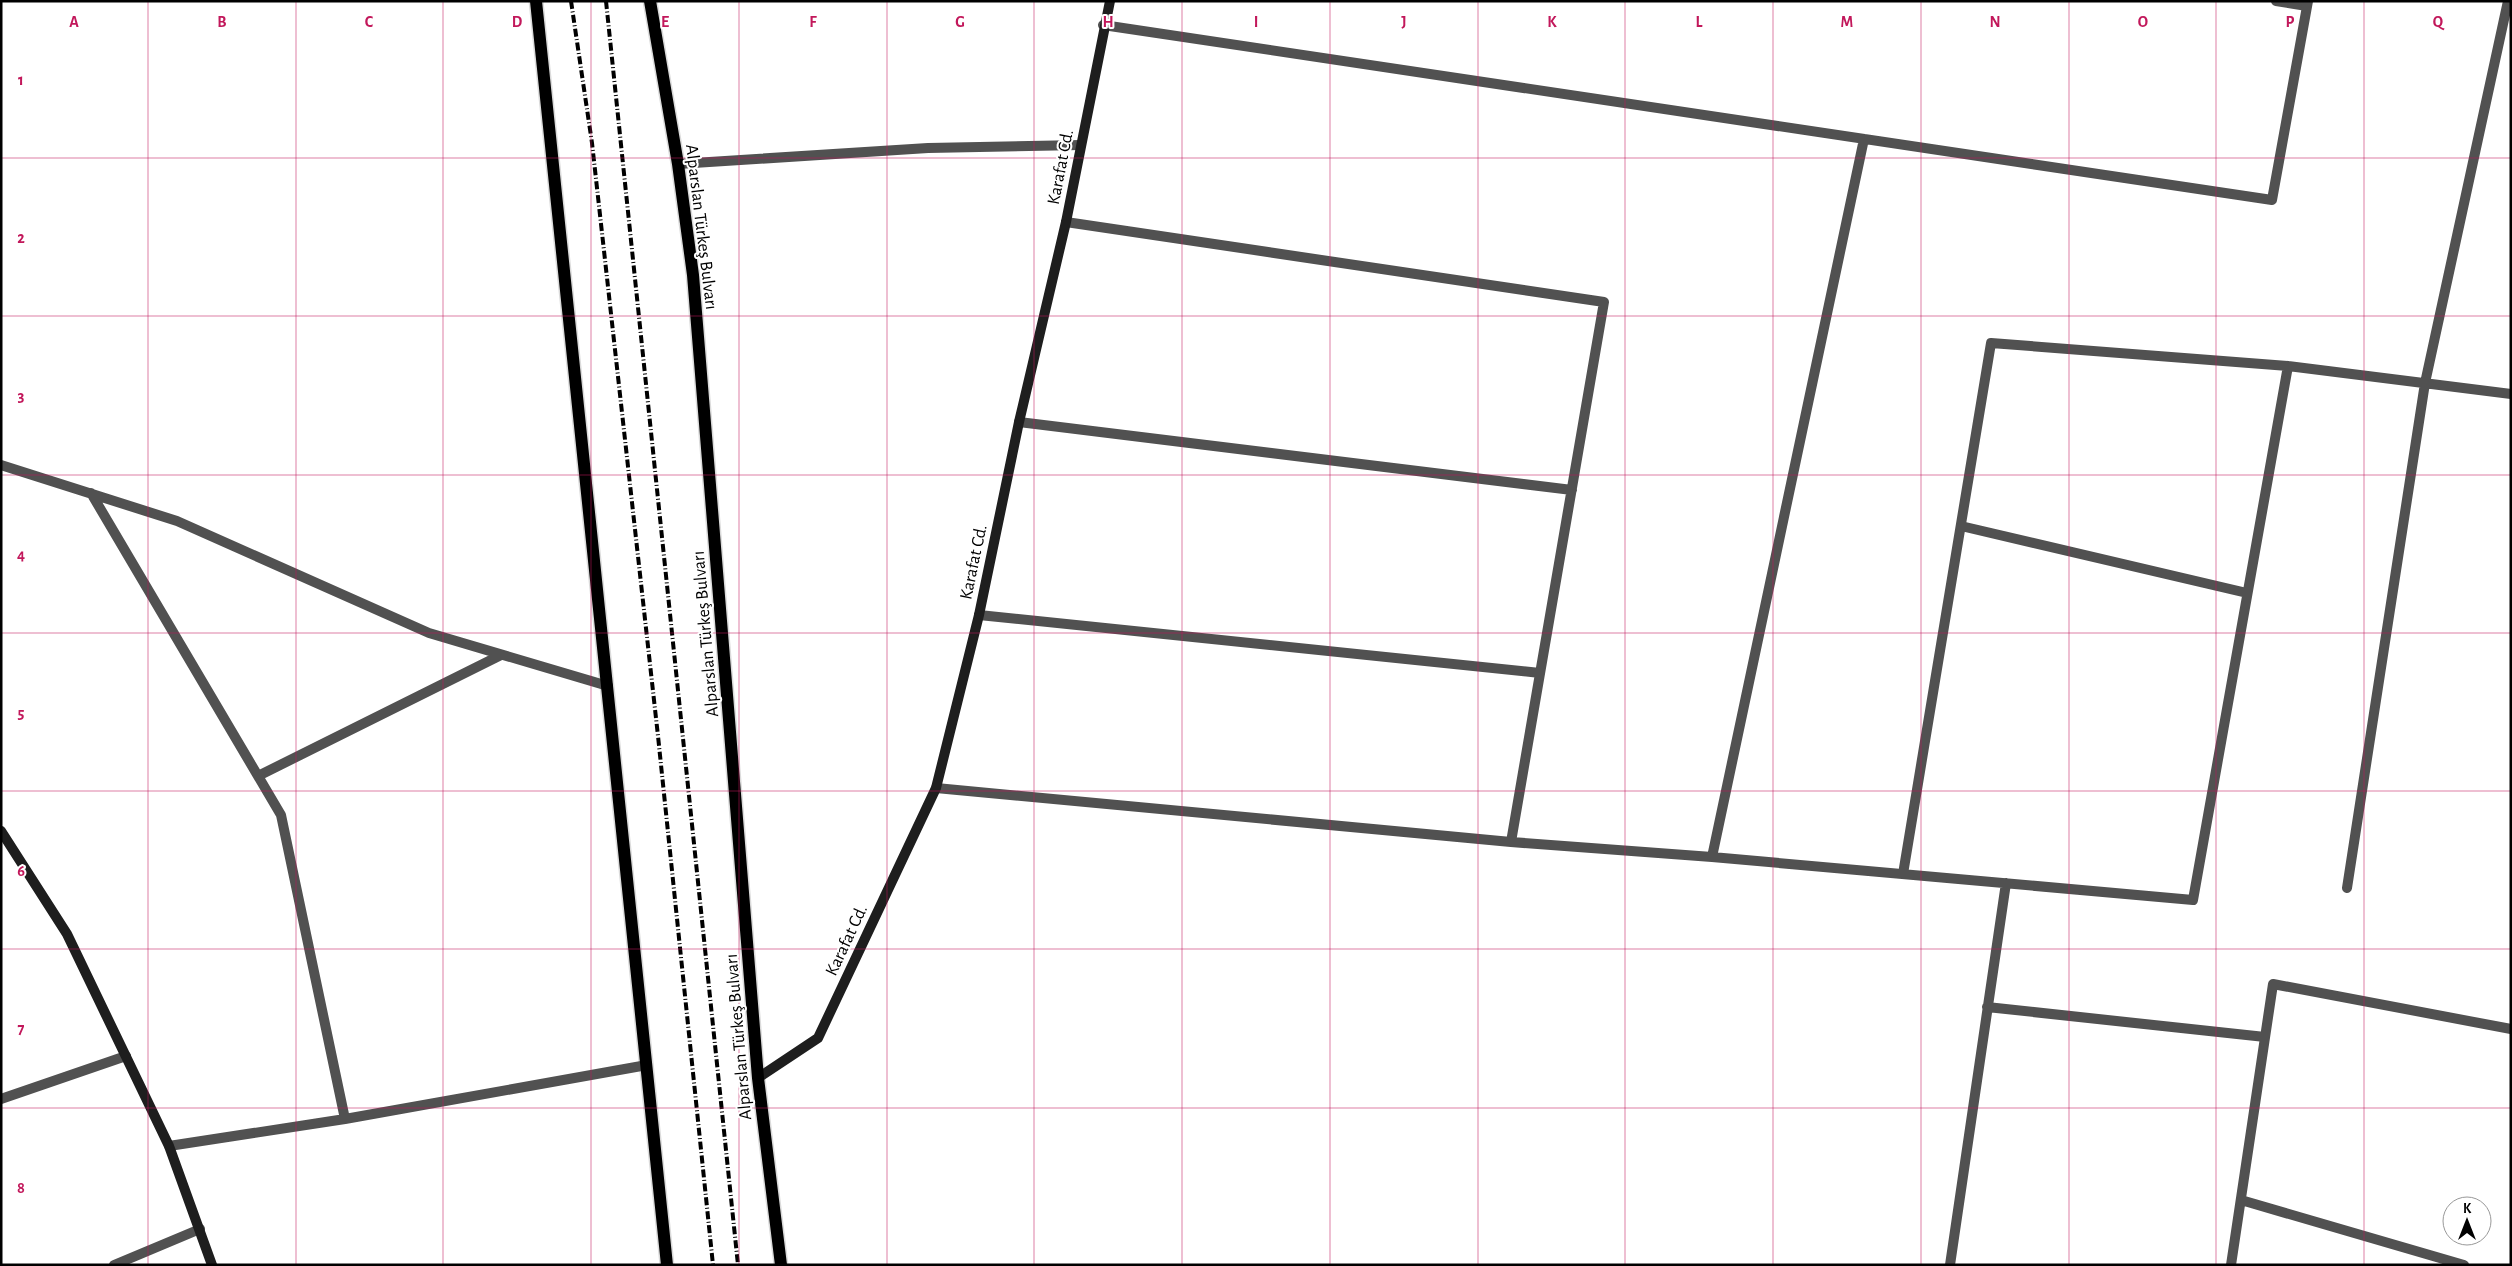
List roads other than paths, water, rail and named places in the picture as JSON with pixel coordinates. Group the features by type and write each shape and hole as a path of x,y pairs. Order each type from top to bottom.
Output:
{"main road":[{"path":"536,1 667,1265"},
{"name":"Alparslan Türkeş Bulvarı","path":"650,1 678,164 693,275 758,1078 782,1265"},
{"name":"Karafat Cd.","path":"758,1078 818,1038 936,788 979,615 1019,422 1066,222 1103,26 1110,1"},
{"path":"1,831 5,842 67,934 169,1146 212,1265"}],"street":[{"path":"1103,26 2272,200 2307,4 2276,1"},
{"path":"2347,888 2425,383 2508,1"},
{"path":"1712,857 1864,139"},
{"path":"678,164 928,148 1081,145"},
{"path":"1066,222 1604,302 1511,842"},
{"path":"1903,874 1991,343 2288,366 2511,394"},
{"path":"936,788 1511,842 1712,857 2192,900 2288,366"},
{"path":"1019,422 1572,490"},
{"path":"1,465 177,521 429,633 608,686"},
{"path":"90,493 281,815 345,1119"},
{"path":"1961,526 2248,593"},
{"path":"979,615 1540,673"},
{"path":"258,776 501,655"},
{"path":"1950,1265 2006,883"},
{"path":"2232,1265 2273,984 2511,1029"},
{"path":"1987,1007 2265,1037"},
{"path":"1,1099 126,1056"},
{"path":"169,1146 345,1119 647,1066"},
{"path":"2241,1200 2464,1265"},
{"path":"114,1265 200,1229"}],"railway":[{"path":"571,1 592,143 658,736 713,1265"},
{"path":"606,1 738,1265"}]}
